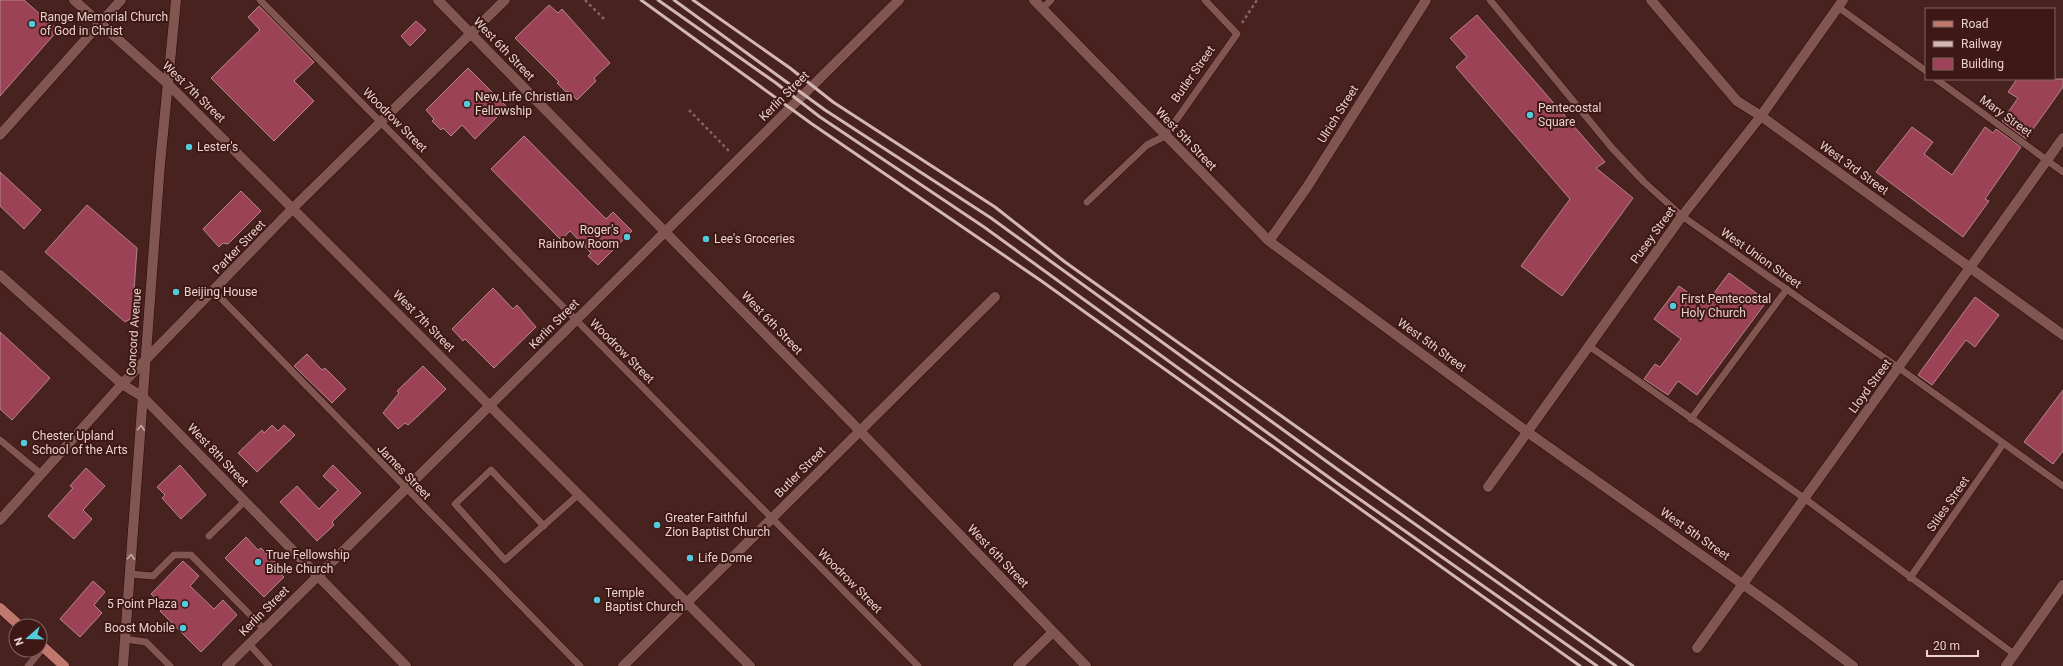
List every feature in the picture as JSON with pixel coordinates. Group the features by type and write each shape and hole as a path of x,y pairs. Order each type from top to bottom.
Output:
{"main road":[{"path":"0,608 11,618"},
{"path":"48,651 64,666"}],"street":[{"name":"West 7th Street","path":"74,0 168,84 750,666"},
{"path":"0,134 121,0"},
{"name":"Concord Avenue","path":"123,666 160,164 176,0"},
{"name":"West 6th Street","path":"438,0 860,431 1086,666"},
{"name":"Parker Street","path":"0,520 122,384 214,292 293,208 382,123 505,0"},
{"name":"Kerlin Street","path":"227,666 899,0"},
{"name":"West 5th Street","path":"1034,0 1269,241 1526,431 1744,584 1853,666"},
{"name":"Ulrich Street","path":"1269,241 1307,187 1426,0"},
{"name":"West 3rd Street","path":"1651,0 1737,101 1761,116 2063,335"},
{"name":"Pusey Street","path":"1488,487 1526,431 1682,216 1761,116 1840,4"},
{"name":"Lloyd Street","path":"1697,648 1804,498 1900,368 1969,267 2046,159 2063,138"},
{"name":"West 8th Street","path":"0,275 122,384 143,397 406,666"},
{"name":"Butler Street","path":"623,666 995,297"},
{"path":"2006,666 2062,589"},
{"path":"1018,666 1053,632"}],"lane":[{"name":"Woodrow Street","path":"260,0 918,666"},
{"path":"1043,8 1051,0"},
{"path":"1205,0 1237,34"},
{"name":"West Union Street","path":"1490,0 1612,148 1644,182 1682,216 1900,368 2063,486"},
{"path":"1840,4 1925,70"},
{"name":"Butler Street","path":"1165,136 1237,34"},
{"name":"Mary Street","path":"1937,80 2063,172"},
{"path":"1088,202 1147,144 1165,136"},
{"path":"1691,419 1787,289"},
{"name":"James Street","path":"214,292 405,489 580,666"},
{"path":"1589,346 1804,498 2014,654"},
{"path":"0,440 41,474"},
{"name":"Stiles Street","path":"1910,578 2004,444"},
{"path":"544,526 491,470 455,504 505,560 544,526 579,494"},
{"path":"209,536 244,501"},
{"path":"130,574 153,576 174,555 191,555 264,629"},
{"path":"125,639 146,642 170,666"},
{"path":"249,644 269,666"}],"path":[{"path":"585,0 604,19"},
{"path":"1237,34 1257,0"},
{"path":"689,110 737,160"}],"building":[{"path":"0,0 24,0 58,30 0,96"},
{"path":"549,5 558,13 562,9 610,63 594,78 596,81 577,100 557,83 559,82 515,38"},
{"path":"259,6 314,62 294,81 314,101 274,141 211,78 260,30 248,17"},
{"name":"Pentecostal Square","path":"1477,15 1605,162 1596,168 1633,198 1562,296 1521,266 1570,199 1456,67 1467,57 1450,38"},
{"path":"416,21 426,30 410,46 401,36"},
{"path":"468,68 507,107 475,139 462,125 451,136 443,128 441,130 432,121 434,119 426,110"},
{"path":"2063,79 2063,87 2026,139 2002,121 2018,98 2008,92 2016,80"},
{"path":"1912,127 1933,142 1924,154 1952,175 1985,127 1993,133 1996,129 2021,147 1985,199 1989,201 1963,237 1876,172"},
{"path":"524,136 606,219 613,212 632,231 598,265 588,256 591,253 570,231 561,240 491,169"},
{"path":"0,172 41,210 24,229 0,206"},
{"path":"241,191 261,211 228,244 223,243 219,247 203,229"},
{"path":"87,205 137,248 132,318 125,322 45,252"},
{"path":"1729,273 1767,301 1697,395 1678,381 1668,395 1644,379 1655,364 1660,367 1681,339 1654,319 1679,286 1705,305"},
{"path":"493,288 513,309 517,305 536,327 494,368 465,339 463,341 452,329"},
{"path":"1975,297 1999,315 1975,347 1966,340 1932,385 1918,375"},
{"name":"Chester Upland School of the Arts","path":"0,332 50,378 12,420 0,409"},
{"path":"307,354 322,370 325,368 346,389 332,403 294,366"},
{"path":"423,366 446,389 408,425 405,423 398,429 383,413 399,393 397,391"},
{"path":"2063,390 2063,451 2053,464 2024,442"},
{"path":"272,425 278,431 284,425 295,435 257,472 238,453 262,430 264,433"},
{"path":"180,465 206,495 181,519 162,498 165,495 157,487"},
{"path":"333,465 361,493 332,522 334,525 317,541 280,502 297,486 319,509 338,490 323,476"},
{"path":"86,468 105,486 83,510 92,519 74,539 48,516 73,488 70,486"},
{"path":"246,537 258,550 261,548 275,562 272,565 284,577 264,597 225,558"},
{"name":"5 Point Plaza","path":"183,561 199,576 190,586 214,609 223,600 237,615 201,652 160,611 165,607 151,594"},
{"path":"93,581 105,592 94,605 102,613 80,637 60,619"}],"railway":[{"path":"641,0 812,124 1040,280 1580,666"},
{"path":"658,0 776,83 820,117 984,227 1338,484 1597,666"},
{"path":"674,0 825,110 991,218 1344,474 1616,666"},
{"path":"693,0 790,68 833,102 995,207 1065,262 1633,666"}],"place":[{"name":"Range Memorial Church of God in Christ","path":"32,24"},
{"name":"New Life Christian Fellowship","path":"467,104"},
{"name":"Pentecostal Square","path":"1530,115"},
{"name":"Lester's","path":"189,147"},
{"name":"Roger's Rainbow Room","path":"627,237"},
{"name":"Lee's Groceries","path":"706,239"},
{"name":"Beijing House","path":"176,292"},
{"name":"First Pentecostal Holy Church","path":"1673,306"},
{"name":"Chester Upland School of the Arts","path":"24,443"},
{"name":"Greater Faithful Zion Baptist Church","path":"657,525"},
{"name":"Life Dome","path":"690,558"},
{"name":"True Fellowship Bible Church","path":"258,562"},
{"name":"Temple Baptist Church","path":"597,600"},
{"name":"5 Point Plaza","path":"185,604"},
{"name":"Boost Mobile","path":"183,628"}]}
